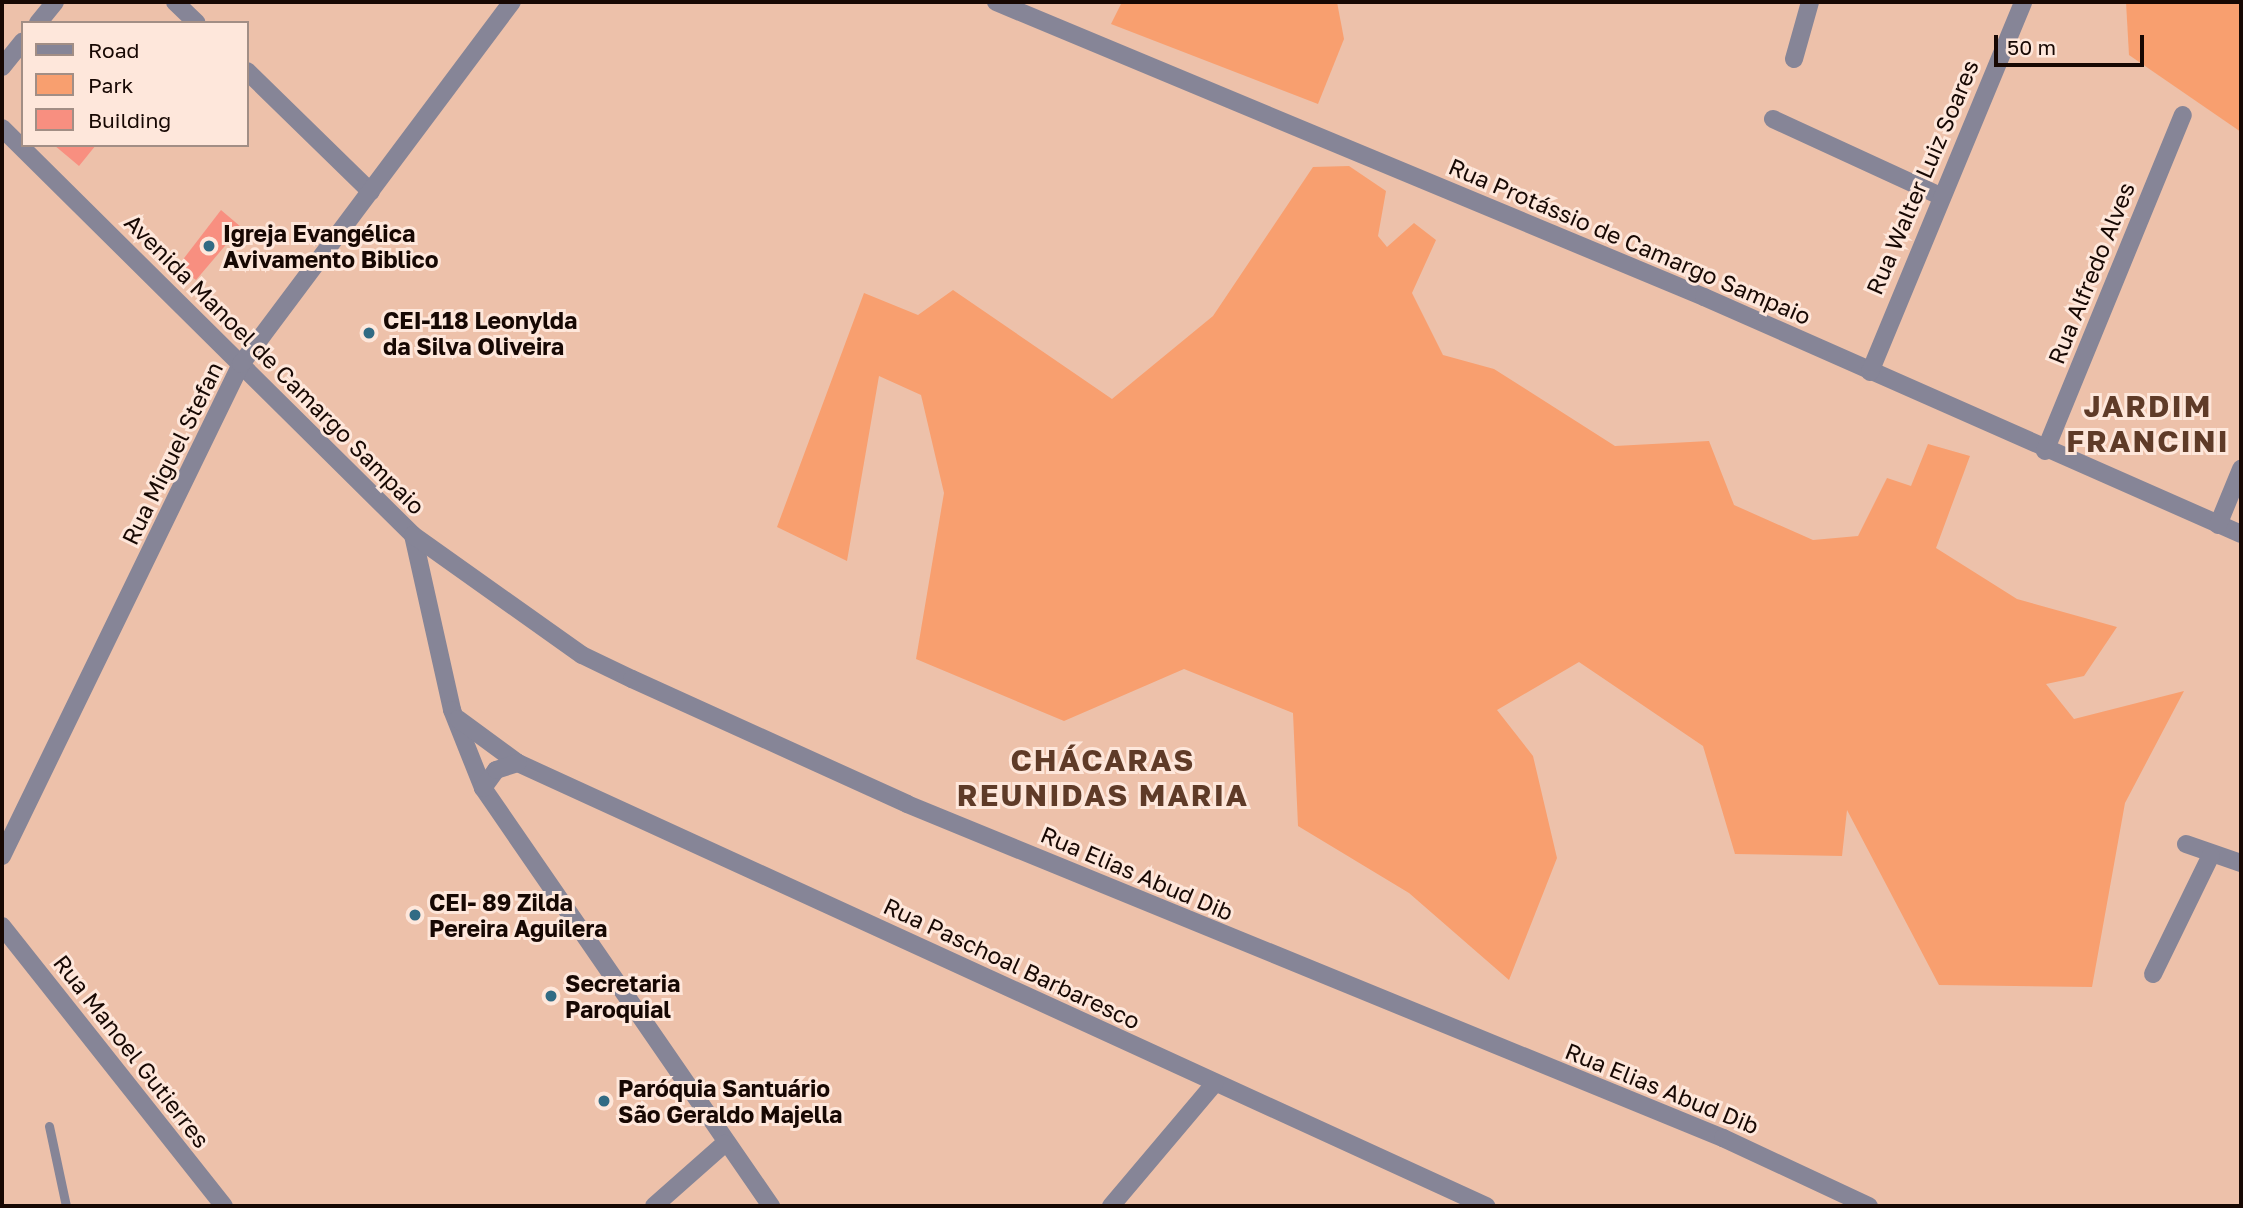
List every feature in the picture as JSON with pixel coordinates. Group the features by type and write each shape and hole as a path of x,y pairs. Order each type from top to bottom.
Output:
{"street":[{"path":"39,21 55,2"},
{"path":"175,2 195,21"},
{"name":"Rua Protássio de Camargo Sampaio","path":"996,2 1870,372 2045,451 2241,534"},
{"path":"1794,59 1810,2"},
{"name":"Rua Walter Luiz Soares","path":"1870,372 1938,195 2023,2"},
{"name":"Rua Miguel Stefan","path":"2,856 241,365 371,192 501,6"},
{"path":"2,67 21,43"},
{"path":"248,72 371,192"},
{"name":"Rua Alfredo Alves","path":"2045,451 2183,115"},
{"path":"1773,118 1938,195"},
{"name":"Avenida Manoel de Camargo Sampaio","path":"2,128 21,147"},
{"name":"Avenida Manoel de Camargo Sampaio","path":"21,147 413,536 452,710 483,788 724,1144 771,1206"},
{"path":"2218,525 2241,469"},
{"name":"Rua Elias Abud Dib","path":"413,536 582,655 632,679 907,804 1723,1138 1869,1206"},
{"name":"Rua Paschoal Barbaresco","path":"452,710 468,731 518,762 1214,1084 1486,1206"},
{"path":"483,788 496,770 518,762"},
{"path":"2186,844 2211,855 2241,863"},
{"path":"2153,974 2211,855"},
{"name":"Rua Manoel Gutierres","path":"2,926 224,1206"},
{"path":"1111,1206 1214,1084"},
{"path":"654,1206 724,1144"}],"lane":[{"path":"49,1126 66,1206"}],"green space":[{"path":"1122,2 1337,2 1344,39 1318,104 1111,24"},
{"path":"2126,2 2241,2 2241,132 2129,55"},
{"path":"1349,166 1386,191 1378,236 1387,247 1414,223 1436,240 1412,293 1443,355 1494,369 1615,446 1709,441 1734,505 1813,540 1858,536 1887,478 1911,486 1928,444 1970,456 1936,548 2017,599 2117,627 2084,676 2046,684 2074,719 2184,691 2125,803 2092,987 1939,985 1847,810 1842,856 1735,854 1703,746 1579,662 1497,710 1533,756 1557,858 1509,980 1409,893 1298,826 1293,713 1184,669 1064,721 916,659 944,493 921,395 879,376 847,561 777,527 864,293 918,315 953,290 1112,399 1213,316 1313,167"}],"building":[{"path":"56,147 94,147 79,166"},
{"name":"Igreja Evangélica Avivamento Biblico","path":"221,210 241,227 196,280 178,266"}],"place":[{"name":"Igreja Evangélica Avivamento Biblico","path":"209,246"},
{"name":"CEI-118 Leonylda da Silva Oliveira","path":"369,333"},
{"name":"CEI- 89 Zilda Pereira Aguilera","path":"415,915"},
{"name":"Secretaria Paroquial","path":"551,996"},
{"name":"Paróquia Santuário São Geraldo Majella","path":"604,1101"}],"district":[{"name":"JARDIM FRANCINI","path":"2148,423"},
{"name":"CHÁCARAS REUNIDAS MARIA","path":"1103,777"}]}
